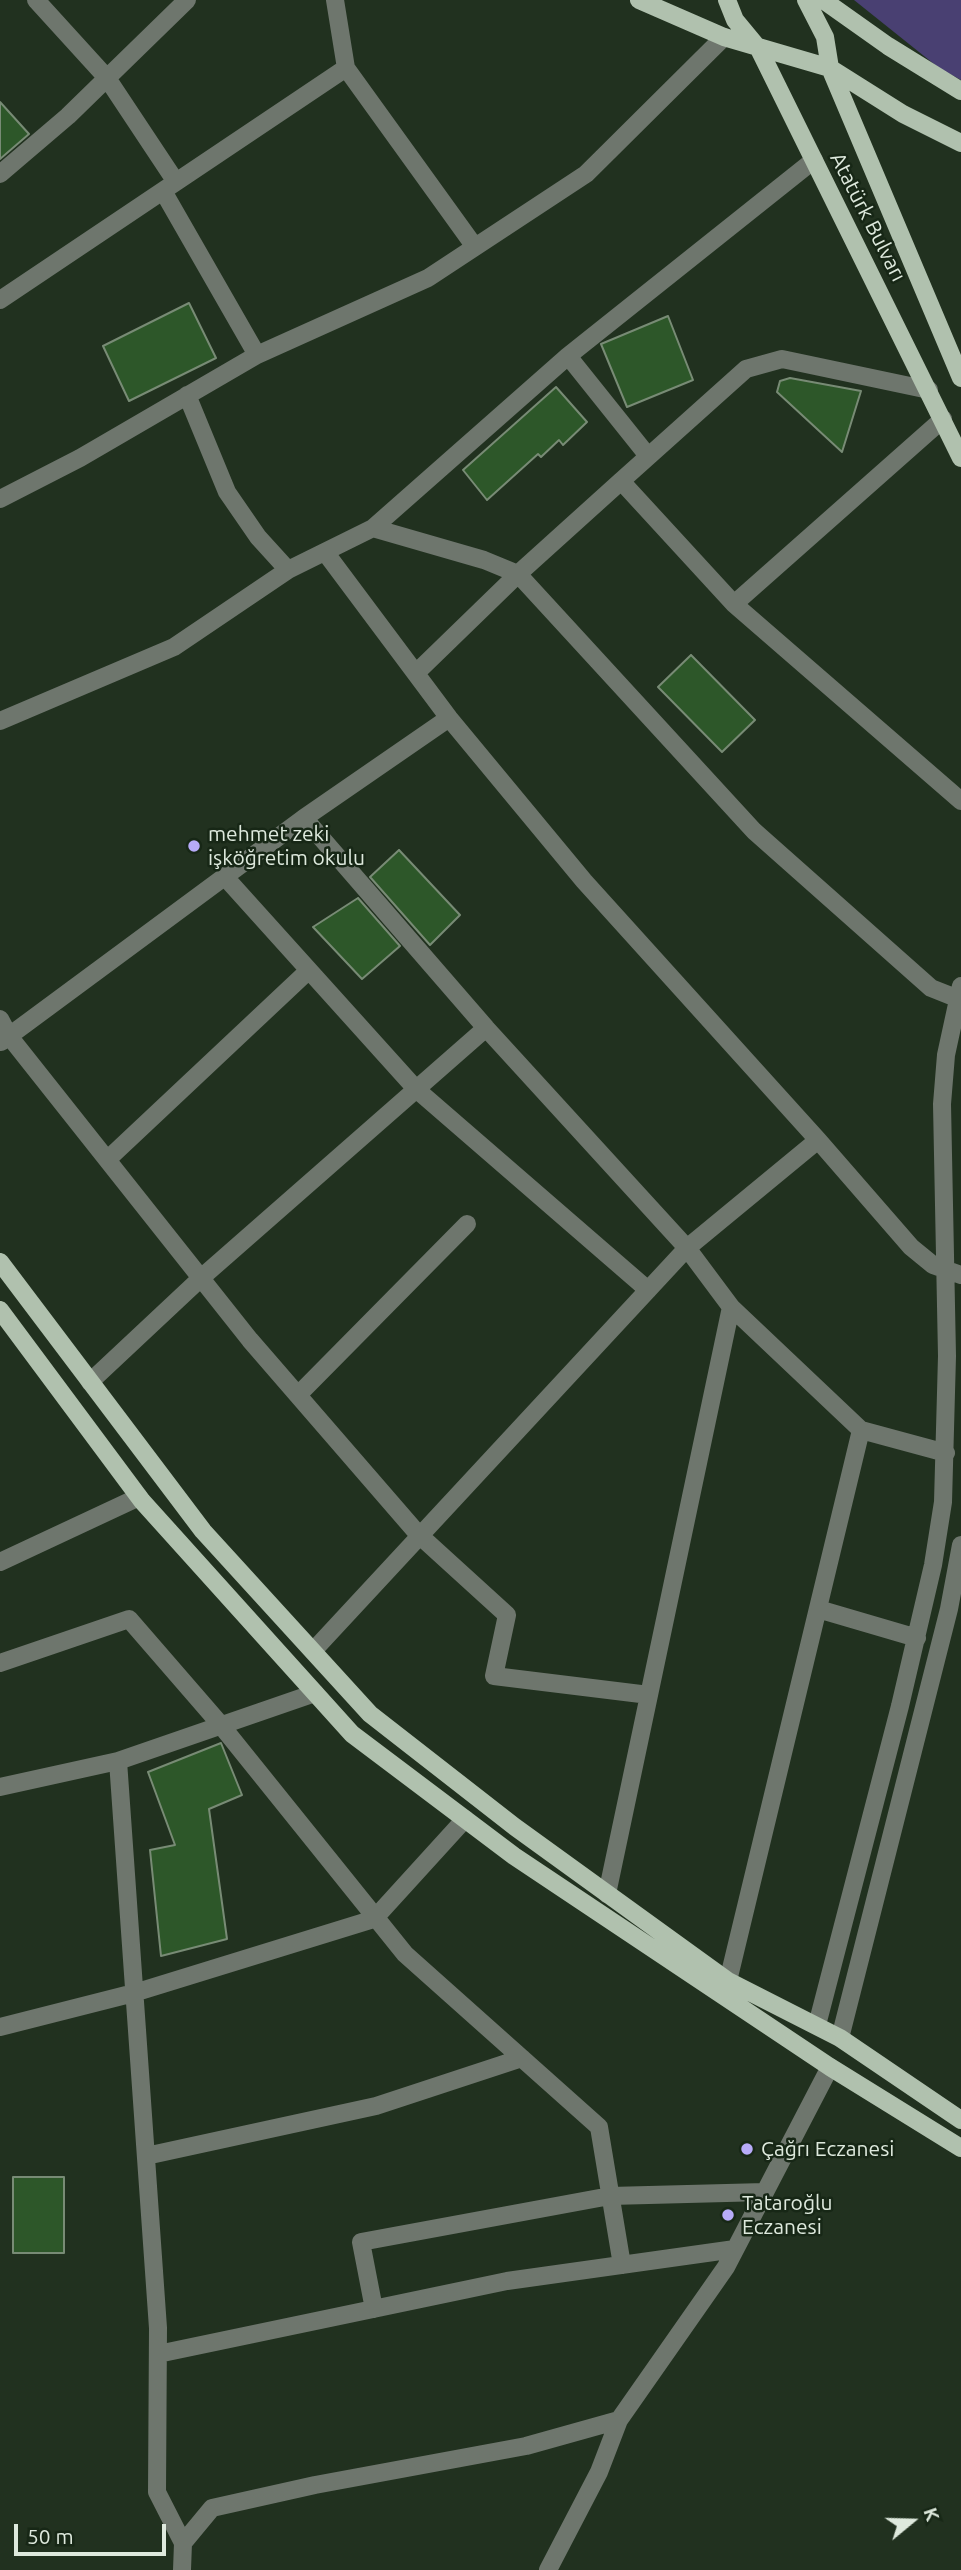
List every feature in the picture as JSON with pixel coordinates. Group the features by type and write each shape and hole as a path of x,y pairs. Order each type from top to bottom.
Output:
{"main road":[{"path":"639,0 723,37 830,68 903,114 961,143"},
{"name":"Atatürk Bulvarı","path":"727,0 735,20 759,49 961,458"},
{"path":"735,20 737,0"},
{"name":"Atatürk Bulvarı","path":"806,0 825,37 830,68 961,378"},
{"path":"822,0 888,46 961,91"},
{"path":"0,1262 204,1531 370,1714 607,1894 728,1981 840,2038 961,2120"},
{"path":"0,1310 139,1497 352,1734 525,1863 830,2067 961,2148"}],"street":[{"path":"36,0 107,78 170,187 257,355"},
{"path":"0,174 107,78 187,0"},
{"path":"335,0 346,68 475,247"},
{"path":"0,499 257,355 428,278 586,174 723,37"},
{"path":"0,300 346,68"},
{"path":"0,721 174,647 288,569 373,528 568,356 814,160"},
{"path":"568,356 648,456"},
{"path":"416,673 518,574 746,369 782,359 929,390"},
{"path":"187,395 227,492 258,537 288,569"},
{"path":"734,604 943,419"},
{"path":"621,481 734,604 961,801"},
{"path":"373,528 484,560 518,574 754,831 931,988 959,995 942,1104 953,1272 941,1515 916,1638 817,2025"},
{"path":"325,552 449,719 584,881 911,1247 922,1258 953,1272"},
{"path":"4,1039 304,818 449,719"},
{"path":"304,818 486,1028 687,1248 730,1307 861,1430 946,1452"},
{"path":"225,877 416,1089 648,1290"},
{"path":"108,1159 308,971"},
{"path":"0,1019 4,1039 108,1159 201,1278 298,1395 418,1534 507,1615 494,1676 649,1695"},
{"path":"90,1382 201,1278 486,1028"},
{"path":"313,1651 418,1534 687,1248 818,1140"},
{"path":"298,1395 467,1224"},
{"path":"607,1894 730,1307"},
{"path":"728,1981 861,1430"},
{"path":"0,1562 139,1497"},
{"path":"840,2038 949,1609 961,1545"},
{"path":"818,1609 916,1638"},
{"path":"0,1663 129,1619 220,1724 374,1919 405,1954 599,2127 622,2265"},
{"path":"0,1787 118,1762 220,1724 315,1693"},
{"path":"118,1762 158,2354 157,2491 183,2543 182,2570"},
{"path":"0,2027 134,1993 374,1919 465,1819"},
{"path":"146,2156 376,2106 522,2058"},
{"path":"548,2570 599,2472 619,2420 726,2267 830,2067"},
{"path":"374,2309 361,2242 611,2196 765,2192"},
{"path":"158,2354 507,2281 735,2249"},
{"path":"183,2543 212,2508 315,2485 526,2446 619,2420"}],"shaded area":[{"path":"854,0 961,0 961,80 939,68"}],"building":[{"path":"0,102 29,134 0,159"},
{"path":"189,303 216,358 129,401 103,346"},
{"path":"668,316 693,380 627,407 601,344"},
{"path":"790,378 861,391 842,452 777,392 780,381"},
{"path":"556,387 587,422 563,445 559,440 541,457 538,454 487,500 463,470"},
{"path":"691,655 755,720 722,752 658,687"},
{"path":"399,850 460,915 430,945 370,877"},
{"path":"358,898 400,946 362,979 313,927"},
{"path":"221,1743 242,1795 209,1809 227,1939 161,1956 150,1850 175,1845 148,1772"},
{"path":"13,2177 64,2177 64,2253 13,2253"}],"place":[{"name":"mehmet zeki işköğretim okulu","path":"194,846"},
{"name":"Çağrı Eczanesi","path":"747,2149"},
{"name":"Tataroğlu Eczanesi","path":"728,2215"}]}
